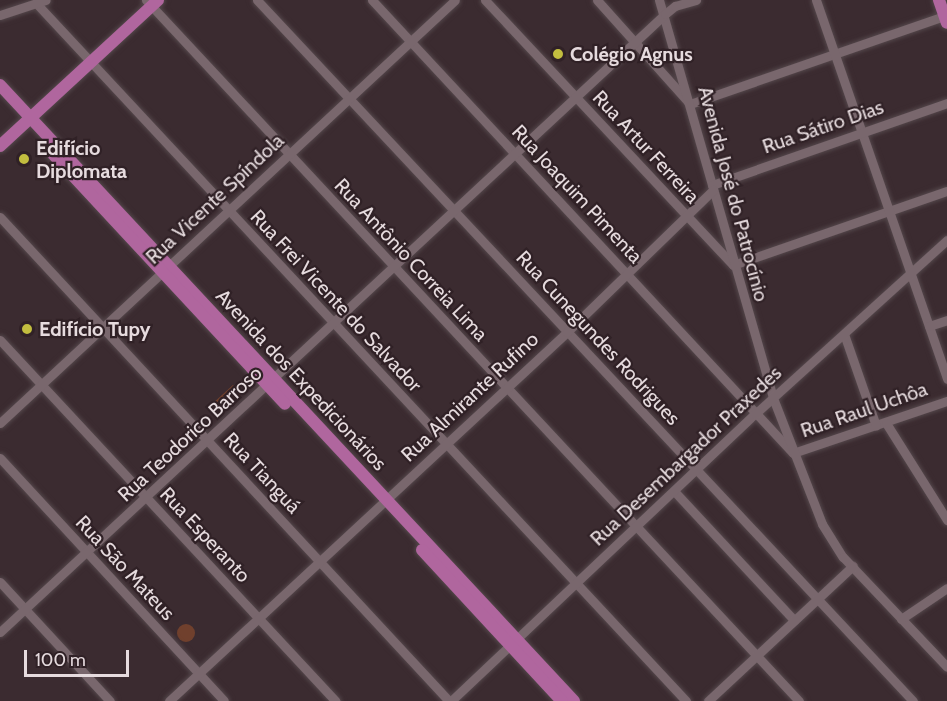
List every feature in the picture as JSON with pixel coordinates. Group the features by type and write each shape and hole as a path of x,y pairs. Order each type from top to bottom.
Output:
{"main road":[{"path":"939,0 946,18"},
{"path":"0,146 152,2"},
{"name":"Avenida dos Expedicionários","path":"0,85 27,121"},
{"name":"Avenida dos Expedicionários","path":"0,97 27,121 383,502 513,643 562,701"},
{"name":"Avenida dos Expedicionários","path":"513,643 574,701"}],"street":[{"path":"0,15 46,0"},
{"name":"Rua Cunegundes Rodrigues","path":"257,0 348,100 913,701"},
{"name":"Rua Joaquim Pimenta","path":"372,0 793,453"},
{"name":"Rua Vicente Spíndola","path":"0,423 455,0"},
{"name":"Rua Artur Ferreira","path":"485,0 732,265"},
{"path":"597,0 690,104 946,18"},
{"name":"Avenida José do Patrocínio","path":"659,0 690,104 732,265 773,398 793,453 831,543 947,667"},
{"name":"Rua Teodorico Barroso","path":"0,632 87,554 665,14 675,6 696,0"},
{"path":"816,0 947,379"},
{"name":"Rua Antônio Correia Lima","path":"152,2 287,156 395,266 799,701"},
{"name":"Rua Frei Vicente do Salvador","path":"36,3 334,323 444,445 686,701"},
{"name":"Rua Sátiro Dias","path":"712,187 947,103"},
{"name":"Rua Almirante Rufino","path":"169,701 687,219 712,187"},
{"path":"732,265 947,190"},
{"name":"Rua Tianguá","path":"0,217 450,701"},
{"name":"Rua Desembargador Praxedes","path":"450,701 675,492 755,414 947,240"},
{"path":"930,326 947,320"},
{"path":"844,334 876,426"},
{"name":"Rua Esperanto","path":"0,340 336,701"},
{"name":"Rua Raul Uchôa","path":"793,453 947,401"},
{"path":"886,423 947,520"},
{"name":"Rua São Mateus","path":"0,458 224,701"},
{"path":"675,492 794,620"},
{"path":"708,701 853,566"},
{"path":"0,582 110,701"},
{"path":"901,619 947,588"}],"shaded area":[{"path":"233,385 241,394 222,411 214,402"},
{"path":"186,624 193,626 195,633 193,640 186,642 179,640 177,633 179,626"}],"place":[{"name":"Colégio Agnus","path":"558,54"},
{"name":"Edifício Diplomata","path":"24,159"},
{"name":"Edifício Tupy","path":"27,329"}]}
